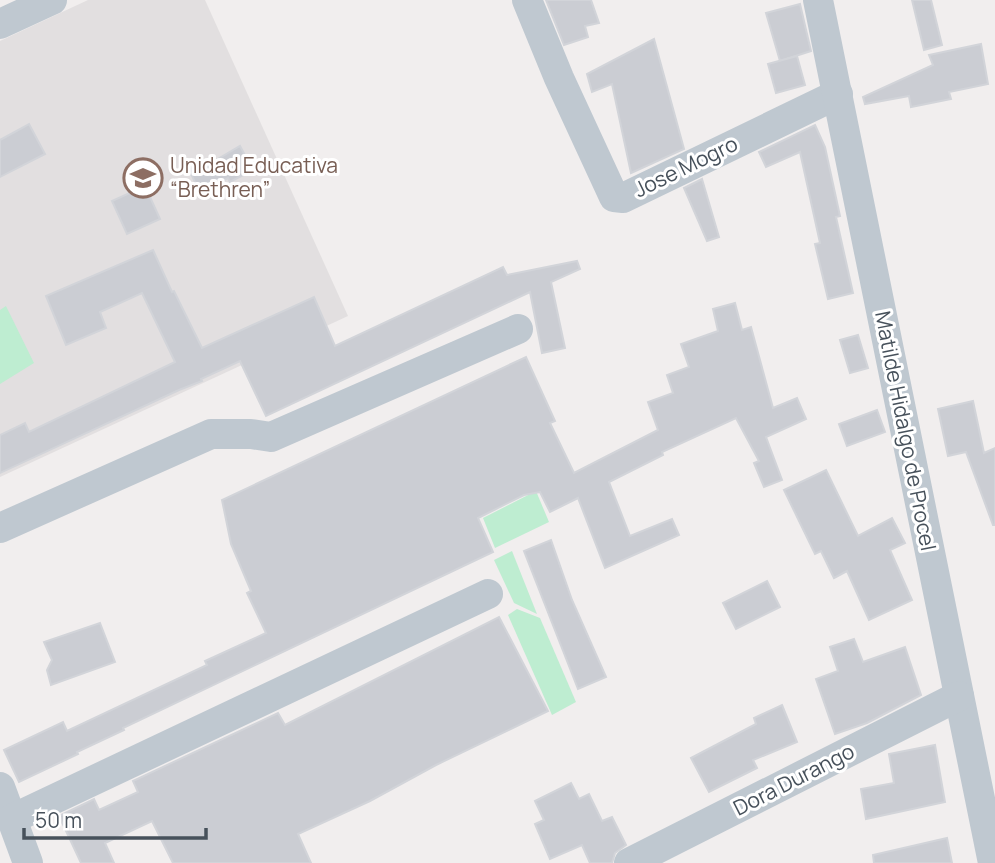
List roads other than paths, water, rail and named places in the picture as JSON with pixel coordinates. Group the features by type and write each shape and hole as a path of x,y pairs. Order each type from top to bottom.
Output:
{"street":[{"path":"0,24 52,0"},
{"name":"Jose Mogro","path":"527,0 559,78 614,197 623,198 838,94"},
{"name":"Matilde Hidalgo de Procel","path":"818,0 993,863"},
{"path":"0,528 211,434 271,437 518,329"},
{"path":"12,818 488,594"},
{"name":"Dora Durango","path":"629,863 959,696"},
{"path":"0,788 28,863"}],"place":[{"name":"Unidad Educativa “Brethren”","path":"143,178"}]}
